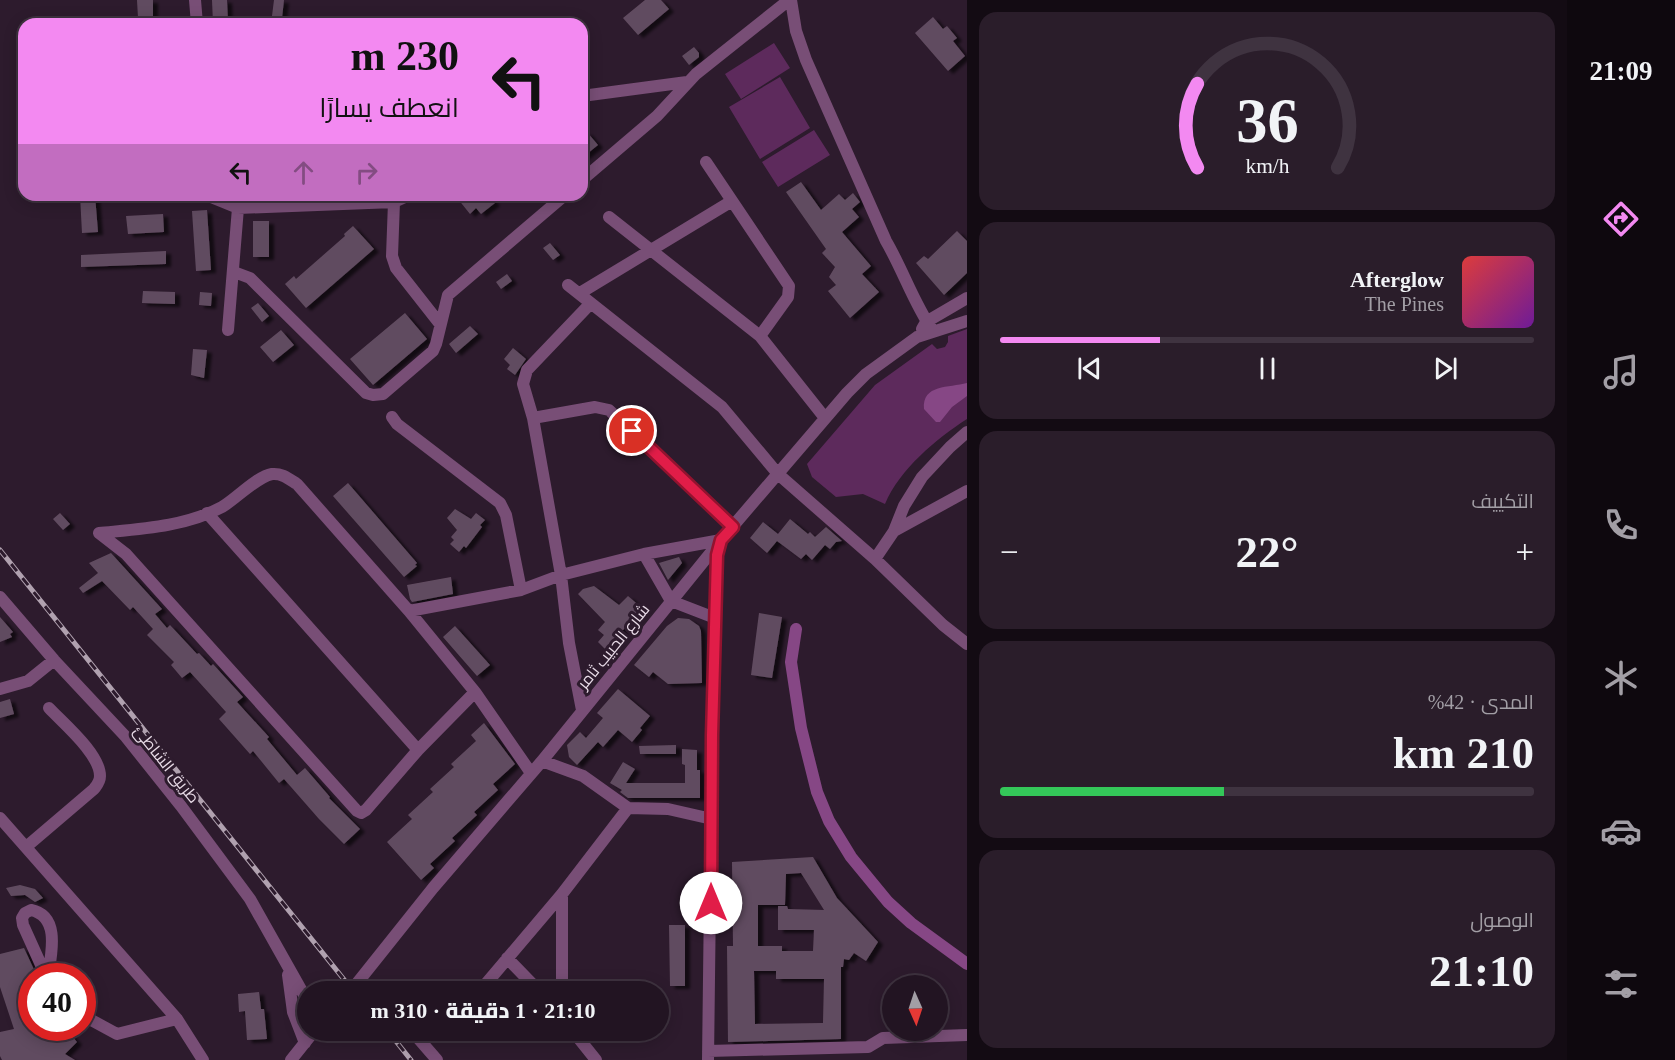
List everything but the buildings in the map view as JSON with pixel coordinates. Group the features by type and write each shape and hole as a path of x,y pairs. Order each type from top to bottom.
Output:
{"street":[{"path":"195,0 196,18"},
{"path":"588,175 657,116 687,82 785,1 806,60 886,241 900,264 930,326"},
{"path":"588,95 687,82"},
{"path":"706,162 789,286 788,297 760,336"},
{"path":"221,201 238,208 394,202 392,256 396,268 440,324"},
{"path":"234,272 250,278 366,393 373,396 383,394 433,351 448,295 558,201"},
{"path":"580,293 732,201"},
{"path":"228,330 238,208"},
{"path":"609,217 760,336 825,417"},
{"path":"568,285 722,407 778,474 875,559 943,625 967,644"},
{"path":"930,326 967,298"},
{"path":"582,710 569,643 561,575 533,418 524,384 527,370 591,303"},
{"path":"930,326 967,321"},
{"name":"شارع الحبيب ثامر","path":"364,981 433,888 542,761 721,540 825,417 866,374 930,326"},
{"path":"533,418 595,407 609,410 733,527"},
{"path":"392,417 501,503 506,515 521,590"},
{"path":"875,559 894,531 904,507 922,477 967,432"},
{"path":"475,692 418,750 366,810 361,813 357,812 126,554 99,533 152,527 192,519 221,507 271,474 284,475 297,484 409,611 475,692 531,773"},
{"path":"894,531 967,491"},
{"path":"207,513 418,750"},
{"path":"409,611 521,590 561,575 644,554 721,540 717,555 715,618 708,1056 846,1054 868,1047 883,1038 967,1035"},
{"path":"644,554 671,601 715,618"},
{"name":"طريق الشاطئ","path":"0,597 54,660 126,737 181,806 250,899 297,984"},
{"path":"0,689 28,681 54,660"},
{"path":"26,847 94,789 100,776 93,756 49,708"},
{"path":"542,761 583,777 628,808 668,809 711,819"},
{"path":"488,981 562,894 628,808"},
{"path":"0,818 177,1019 203,1060"},
{"path":"562,894 562,981"},
{"path":"31,910 42,915 52,931 47,976 23,925 22,918 31,910"},
{"path":"507,958 529,981"},
{"name":"طريق الشاطئ","path":"287,968 293,1012 305,1043"},
{"path":"96,1023 117,1034 177,1019"},
{"path":"421,1041 437,1060"},
{"path":"581,1041 596,1060"},
{"path":"291,1060 305,1043"}],"shaded area":[{"path":"774,43 790,68 741,99 725,74"},
{"path":"780,77 810,128 760,159 729,107"},
{"path":"814,130 830,155 778,187 762,162"},
{"path":"967,329 967,419 943,436 909,467 885,504 863,494 836,497 812,477 807,464 875,385 932,344 937,349 945,347 948,336"},
{"path":"967,383 967,396 952,407 940,422 936,422 924,409 927,395 932,391"}],"waterway":[{"path":"796,629 791,662 801,728 817,792 829,821 851,857 888,902 911,923 967,964"}],"railway":[{"path":"0,550 345,981"},
{"path":"396,1041 411,1060"}],"route":[{"path":"632,431 733,527 721,540 717,555 712,735 711,903"}]}
